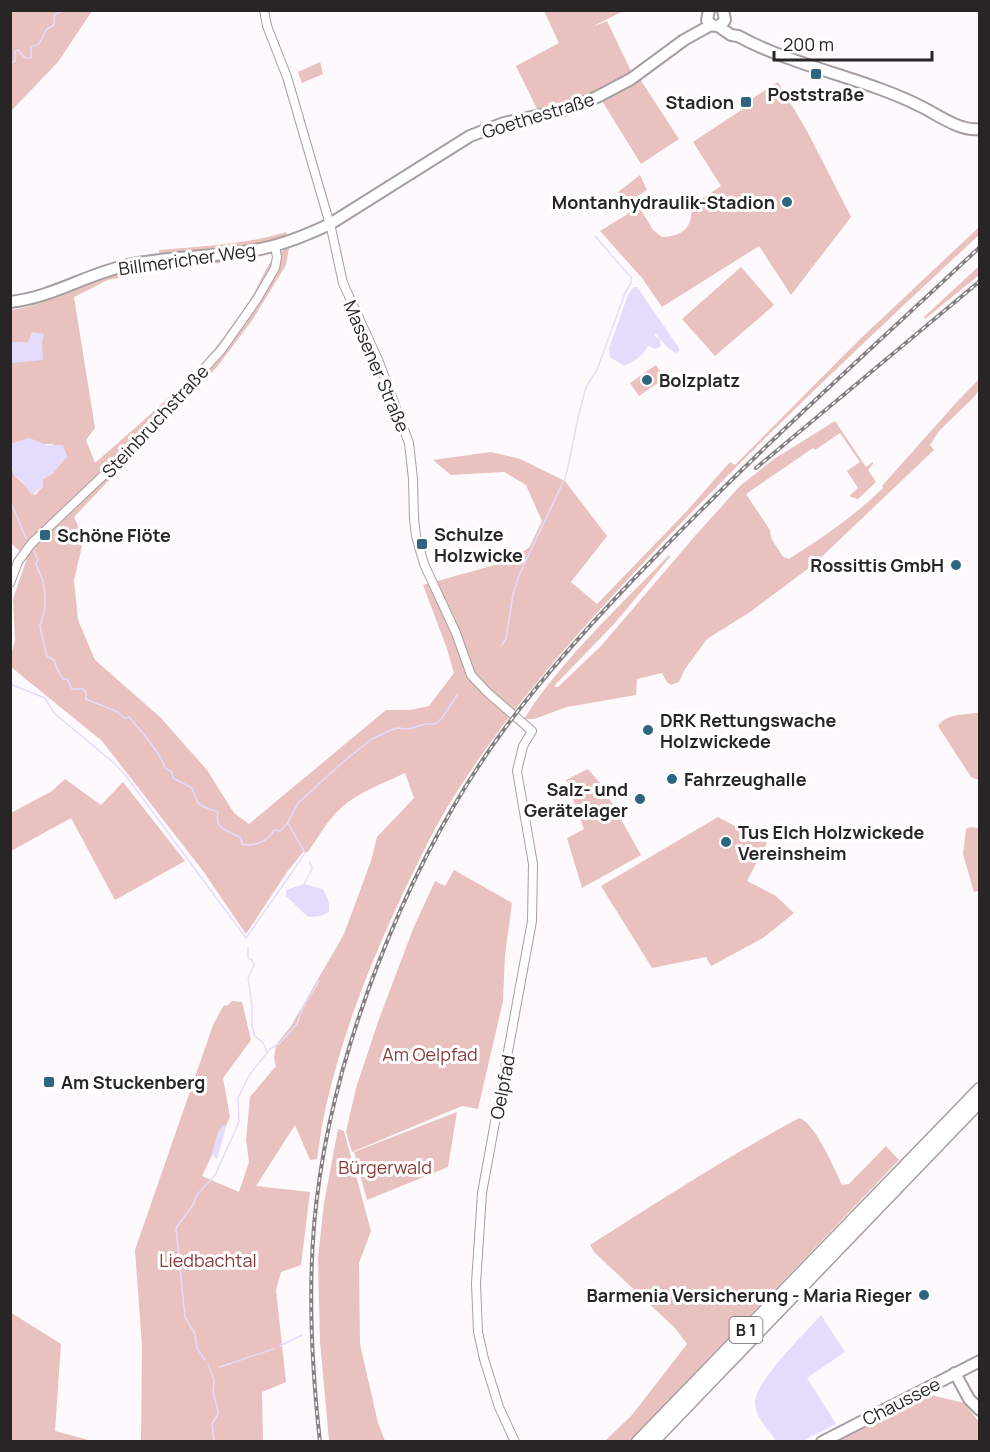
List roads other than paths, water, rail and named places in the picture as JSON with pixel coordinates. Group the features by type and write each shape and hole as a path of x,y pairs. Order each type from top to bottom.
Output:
{"highway":[{"name":"B 1","path":"638,1442 980,1089"},
{"name":"B 1","path":"652,1442 980,1101"}],"main road":[{"path":"714,20 726,17 723,10"},
{"name":"Goethestraße","path":"330,224 470,136 504,123 568,109 631,79 714,20"},
{"path":"714,20 731,35 782,56 907,100 966,128 980,129"},
{"name":"Billmericher Weg","path":"10,302 50,294 104,272 130,265 275,246 305,236 330,224"},
{"name":"Chaussee","path":"822,1442 980,1361"},
{"path":"955,1373 969,1399 980,1410"}],"street":[{"name":"Massener Straße","path":"264,10 287,77 330,224 343,283 384,374 409,443 414,519 424,564 456,633 471,675 532,731"},
{"name":"Steinbruchstraße","path":"10,583 18,562 31,544 128,452 222,349 271,275 277,261 275,246"},
{"name":"Oelpfad","path":"515,1442 499,1407 484,1359 478,1332 476,1282 482,1193 532,921 533,864 517,771 523,746 532,731"}],"waterway":[{"path":"10,63 15,61 15,51 18,50 25,58 31,58 31,47 39,44 47,29 54,25 54,15 65,10"},
{"path":"595,236 610,253"},
{"path":"611,255 629,275"},
{"path":"502,645 506,639 513,594 519,575 566,476 586,387 597,370 625,293 631,283 631,276"},
{"path":"10,501 26,538"},
{"path":"10,684 45,698 55,714 114,763 246,938 305,853 288,823 280,831 274,830 261,842 251,845 242,844 241,838 220,826 217,818 218,812 203,807 196,799 192,788 173,778 172,772 165,768 155,749 129,717 125,718 111,709 86,699 86,692 83,689 72,689 67,679 63,679 54,660 47,656 40,626 45,609 45,597 43,581 36,564 38,559 33,550 35,546"},
{"path":"288,822 298,803 372,739 396,728 409,729 425,724 435,724 442,718 457,695"},
{"path":"304,884 312,869 310,862"},
{"path":"248,947 248,958 254,965 248,978 252,1026 255,1036 263,1043 267,1052"},
{"path":"205,1360 197,1348 195,1334 185,1317 176,1228 193,1205 197,1195 215,1175 239,1121 238,1098 248,1077 270,1049 280,1043 297,1024 302,1009 319,981"},
{"path":"280,1346 302,1335"},
{"path":"220,1367 273,1349"},
{"path":"208,1364 214,1380 213,1393 218,1410 212,1424 214,1442"}],"railway":[{"path":"320,1442 313,1361 311,1280 314,1226 322,1162 336,1097 354,1031 378,965 435,839 469,781 505,728 597,618 736,476 980,247"},
{"path":"756,468 980,281"}],"place":[{"name":"Poststraße","path":"816,74"},
{"name":"Stadion","path":"746,102"},
{"name":"Montanhydraulik-Stadion","path":"787,202"},
{"name":"Bolzplatz","path":"647,380"},
{"name":"Schöne Flöte","path":"45,535"},
{"name":"Schulze Holzwicke","path":"422,544"},
{"name":"Rossittis GmbH","path":"956,565"},
{"name":"DRK Rettungswache Holzwickede","path":"648,730"},
{"name":"Fahrzeughalle","path":"672,779"},
{"name":"Salz- und Gerätelager","path":"640,799"},
{"name":"Tus Elch Holzwickede Vereinsheim","path":"726,842"},
{"name":"Am Stuckenberg","path":"49,1082"},
{"name":"Barmenia Versicherung - Maria Rieger","path":"924,1295"}],"park label":[{"name":"Am Oelpfad","path":"430,1054"},
{"name":"Bürgerwald","path":"385,1167"},
{"name":"Liedbachtal","path":"208,1260"}]}
